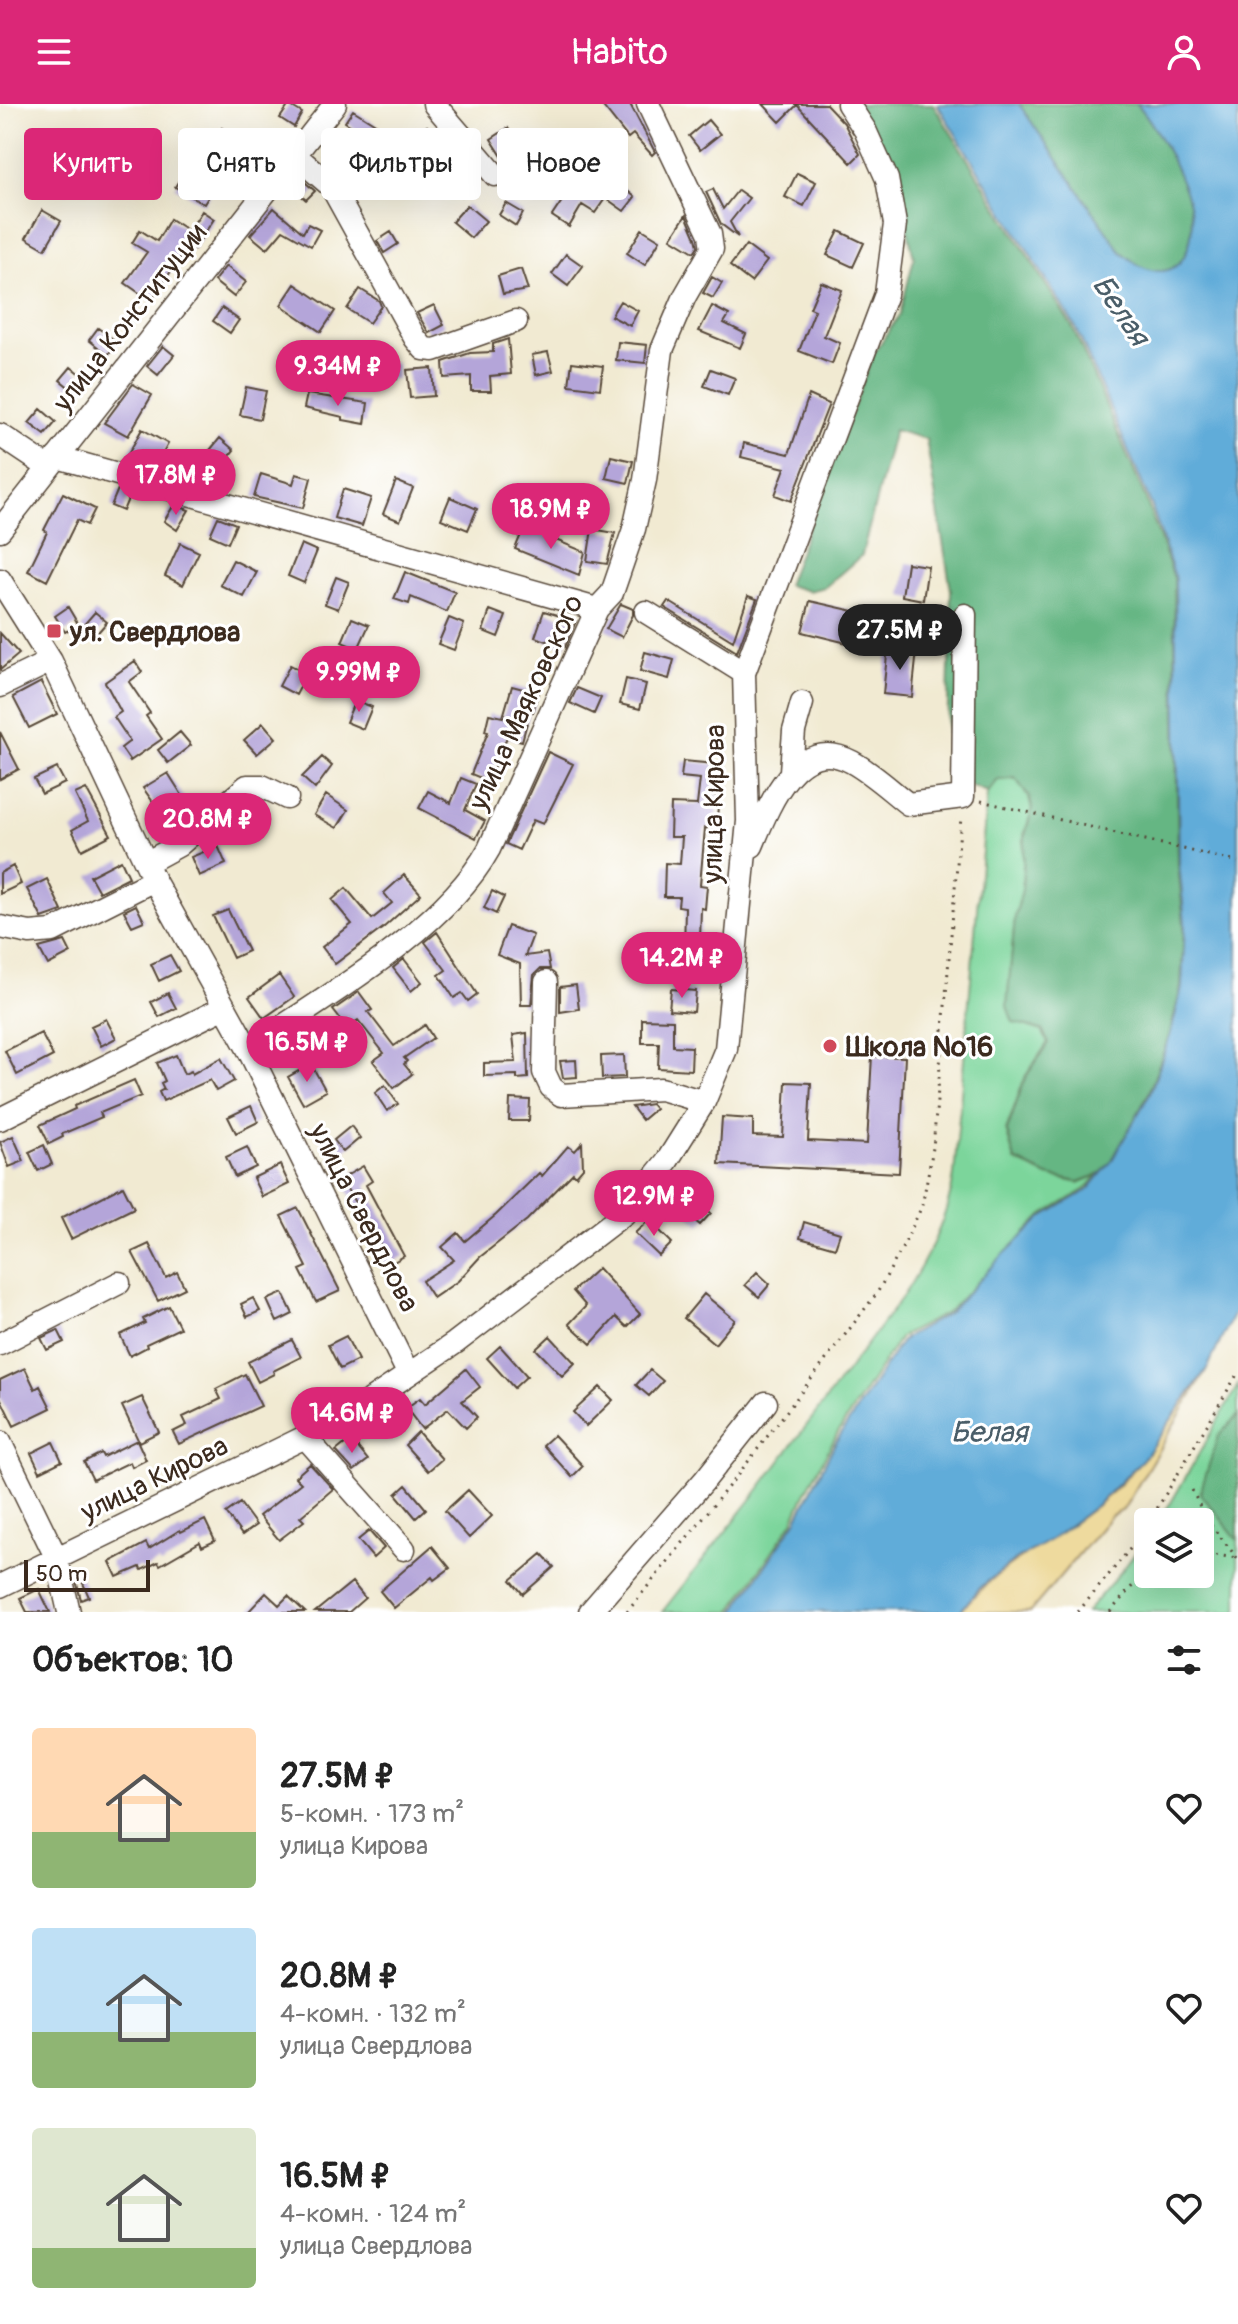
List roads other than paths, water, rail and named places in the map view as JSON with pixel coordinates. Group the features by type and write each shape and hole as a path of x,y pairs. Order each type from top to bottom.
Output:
{"street":[{"name":"улица Конституции","path":"305,142 335,104"},
{"path":"434,104 495,175"},
{"name":"улица Маяковского","path":"248,1049 345,985 424,925 476,874 597,609 612,593 634,529 645,480 662,350 685,296 712,249 710,234 648,104"},
{"name":"улица Кирова","path":"0,1586 305,1437 369,1401 455,1343 625,1213 667,1161 704,1102 726,1049 744,865 748,821 744,673 886,294 895,224 887,179 865,130 848,104"},
{"path":"305,164 331,186 424,349 434,350 516,321"},
{"name":"улица Конституции","path":"0,530 259,200"},
{"path":"0,435 52,462 597,609"},
{"name":"улица Свердлова","path":"0,580 51,661 150,872 248,1049 408,1373"},
{"path":"646,612 744,673"},
{"path":"744,865 761,825 791,771 808,757 832,754 852,762 908,804 962,803 965,615"},
{"path":"0,686 51,661"},
{"path":"791,771 794,731 802,703"},
{"path":"0,927 30,933 53,931 150,872 247,786 262,786 287,798"},
{"path":"546,982 544,1072 551,1087 561,1095 661,1089 704,1102"},
{"path":"0,1119 223,1008"},
{"path":"0,1344 119,1283"},
{"path":"590,1612 704,1481 766,1403"},
{"path":"305,1437 404,1549"},
{"path":"0,1442 57,1559 69,1612"}],"water":[{"name":"Белая","path":"937,104 1019,104 1121,252 1143,267 1159,271 1176,266 1187,251 1191,214 1170,156 1137,104 1238,104 1238,1305 1208,1367 1143,1459 1098,1504 978,1589 960,1612 734,1612 797,1519 835,1443 902,1340 949,1313 1044,1216 1088,1190 1111,1162 1150,1093 1171,1033 1182,987 1185,923 1179,863 1175,578 1151,504 1076,328"}],"place":[{"name":"ул. Свердлова","path":"54,631"},
{"name":"Школа №16","path":"830,1046"}]}
